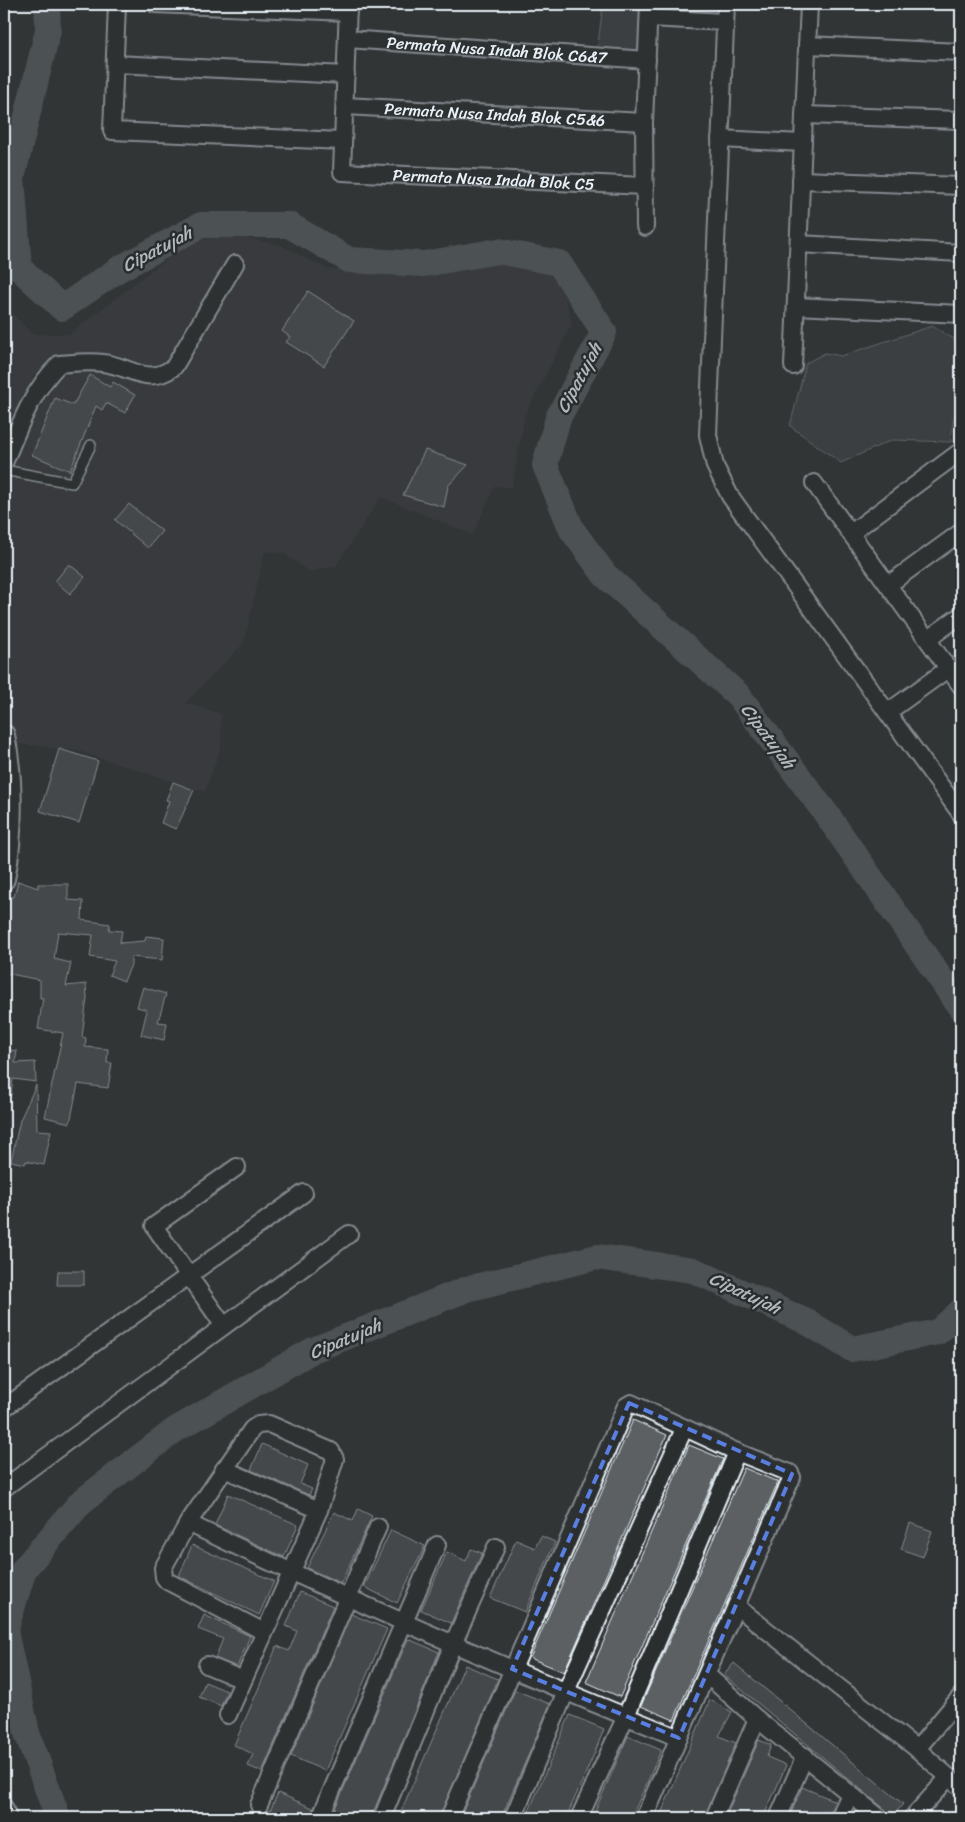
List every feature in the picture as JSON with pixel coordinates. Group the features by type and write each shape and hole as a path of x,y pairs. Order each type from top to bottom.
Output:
{"street":[{"path":"117,4 112,131 343,142 348,8 155,4"},
{"path":"726,4 708,435 715,466 730,496 961,814"},
{"path":"793,366 808,4"},
{"path":"644,228 644,122 649,11 725,22"},
{"name":"Permata Nusa Indah Blok C6&7","path":"347,39 647,60"},
{"path":"807,45 961,52"},
{"path":"115,64 346,75"},
{"name":"Permata Nusa Indah Blok C5&6","path":"345,106 644,122"},
{"path":"804,115 961,120"},
{"path":"720,140 803,143"},
{"name":"Permata Nusa Indah Blok C5","path":"343,142 342,172 644,186"},
{"path":"802,180 961,186"},
{"path":"799,244 961,253"},
{"path":"4,463 9,437 32,396 45,378 59,364 103,363 148,376 163,375 174,367 235,264"},
{"path":"796,306 961,314"},
{"path":"851,533 961,451"},
{"path":"814,483 961,686"},
{"path":"888,585 961,532"},
{"path":"928,639 961,615"},
{"path":"888,712 949,668"},
{"path":"4,735 9,778 10,829 4,879"},
{"path":"224,1326 154,1226 237,1167"},
{"path":"4,1408 304,1193"},
{"path":"4,1488 350,1234"},
{"path":"449,1818 627,1404 631,1403 737,1452 790,1473 792,1477 644,1818"},
{"path":"228,1715 319,1510 335,1459 327,1448 263,1424 252,1428 188,1523 164,1568 164,1577 167,1581 264,1632"},
{"path":"513,1818 566,1691 684,1428"},
{"path":"580,1818 626,1716 737,1452"},
{"path":"224,1469 319,1510"},
{"path":"188,1523 290,1573 404,1623 679,1738"},
{"path":"259,1805 378,1527"},
{"path":"320,1818 437,1545"},
{"path":"382,1818 453,1644 496,1547"},
{"path":"736,1606 917,1749 955,1783 912,1818"},
{"path":"207,1665 243,1680"},
{"path":"707,1675 757,1719 880,1818"},
{"path":"917,1749 961,1696"},
{"path":"714,1818 757,1719"},
{"path":"778,1818 805,1756"},
{"path":"839,1818 850,1794"},
{"path":"4,1807 8,1818"}],"lane":[{"path":"4,470 72,483 91,446"}],"highlighted area":[{"path":"629,1403 792,1474 679,1738 512,1669"}],"shaded area":[{"path":"603,4 646,4 642,55 597,52"},
{"path":"231,235 281,245 327,269 436,274 509,252 532,258 562,283 572,324 525,415 512,488 495,486 473,535 381,497 336,566 309,572 284,554 265,551 244,643 186,703 221,714 221,747 205,792 78,751 9,743 4,724 4,304 32,334 69,334 188,242"},
{"path":"932,326 961,343 961,406 953,420 951,442 892,440 841,463 790,426 806,363 825,353 841,356"}],"building":[{"path":"308,291 354,321 324,366 286,342 290,337 282,331"},
{"path":"90,375 110,387 113,382 135,395 125,413 106,403 102,410 96,406 70,471 32,455 55,398 73,405"},
{"path":"425,450 468,465 448,486 444,507 403,495"},
{"path":"129,504 162,531 148,548 115,520"},
{"path":"69,564 85,577 70,594 55,581"},
{"path":"59,749 98,761 79,823 40,811"},
{"path":"173,782 194,790 176,829 161,823 169,801 166,800"},
{"path":"18,881 38,888 38,884 68,884 68,900 83,901 82,920 110,924 109,930 122,931 120,943 145,941 146,936 164,938 162,960 131,957 131,965 124,981 109,975 115,961 90,957 93,935 58,932 54,959 71,963 66,986 86,984 87,998 82,1037 86,1038 85,1047 108,1049 107,1063 112,1063 108,1088 78,1084 70,1123 45,1117 63,1033 38,1029 43,998 40,998 40,980 5,973 4,970 4,896 14,897"},
{"path":"143,987 166,994 158,1022 167,1023 164,1040 141,1035 147,1010 137,1007"},
{"path":"4,1049 17,1051 15,1063 35,1062 36,1082 13,1079 11,1095 4,1094"},
{"path":"36,1085 37,1130 51,1131 44,1165 26,1161 25,1164 11,1161 20,1120"},
{"path":"58,1271 84,1271 84,1285 57,1285"},
{"path":"633,1420 667,1435 564,1672 530,1658"},
{"path":"262,1444 308,1465 300,1484 312,1489 309,1495 251,1470"},
{"path":"689,1445 723,1459 620,1697 586,1682"},
{"path":"744,1468 778,1482 674,1720 641,1706"},
{"path":"228,1494 298,1525 284,1557 215,1525"},
{"path":"358,1509 372,1516 341,1583 307,1568 334,1512 353,1521"},
{"path":"910,1523 932,1531 923,1557 901,1549"},
{"path":"391,1530 425,1546 397,1603 364,1587"},
{"path":"541,1536 555,1542 525,1612 490,1598 516,1540 535,1548"},
{"path":"192,1545 274,1581 259,1615 179,1576"},
{"path":"471,1549 482,1553 451,1623 421,1610 447,1552 466,1561"},
{"path":"300,1592 333,1606 262,1772 248,1766 253,1754 234,1745 277,1646 289,1651 297,1631 286,1626"},
{"path":"351,1614 387,1629 325,1771 291,1756"},
{"path":"204,1615 250,1636 237,1667 215,1658 223,1639 198,1629"},
{"path":"408,1639 439,1652 371,1818 331,1818"},
{"path":"734,1663 903,1804 893,1816 724,1675"},
{"path":"465,1665 498,1679 439,1818 398,1818"},
{"path":"205,1682 227,1691 221,1706 199,1697"},
{"path":"515,1690 550,1704 528,1756 501,1818 489,1818 480,1814 478,1818 460,1818"},
{"path":"710,1700 732,1712 719,1736 736,1743 704,1818 659,1818"},
{"path":"570,1715 604,1729 595,1752 566,1818 526,1818"},
{"path":"628,1736 661,1750 647,1783 631,1818 592,1818"},
{"path":"759,1740 771,1745 767,1757 786,1765 776,1789 763,1818 745,1816 743,1818 725,1818"},
{"path":"802,1787 835,1801 827,1818 789,1818"},
{"path":"278,1793 313,1808 310,1818 276,1818 268,1815"}],"waterway":[{"name":"Cipatujah","path":"47,4 48,30 12,178 19,268 62,308 119,269 201,225 289,225 349,260 424,264 498,251 559,263 604,332 558,418 545,465 572,530 605,575 738,695 827,815 961,1008"},
{"name":"Cipatujah","path":"58,1818 27,1733 5,1631 24,1569 81,1502 175,1430 313,1350 467,1289 597,1257 693,1270 807,1322 852,1349 938,1332 961,1311"}]}
